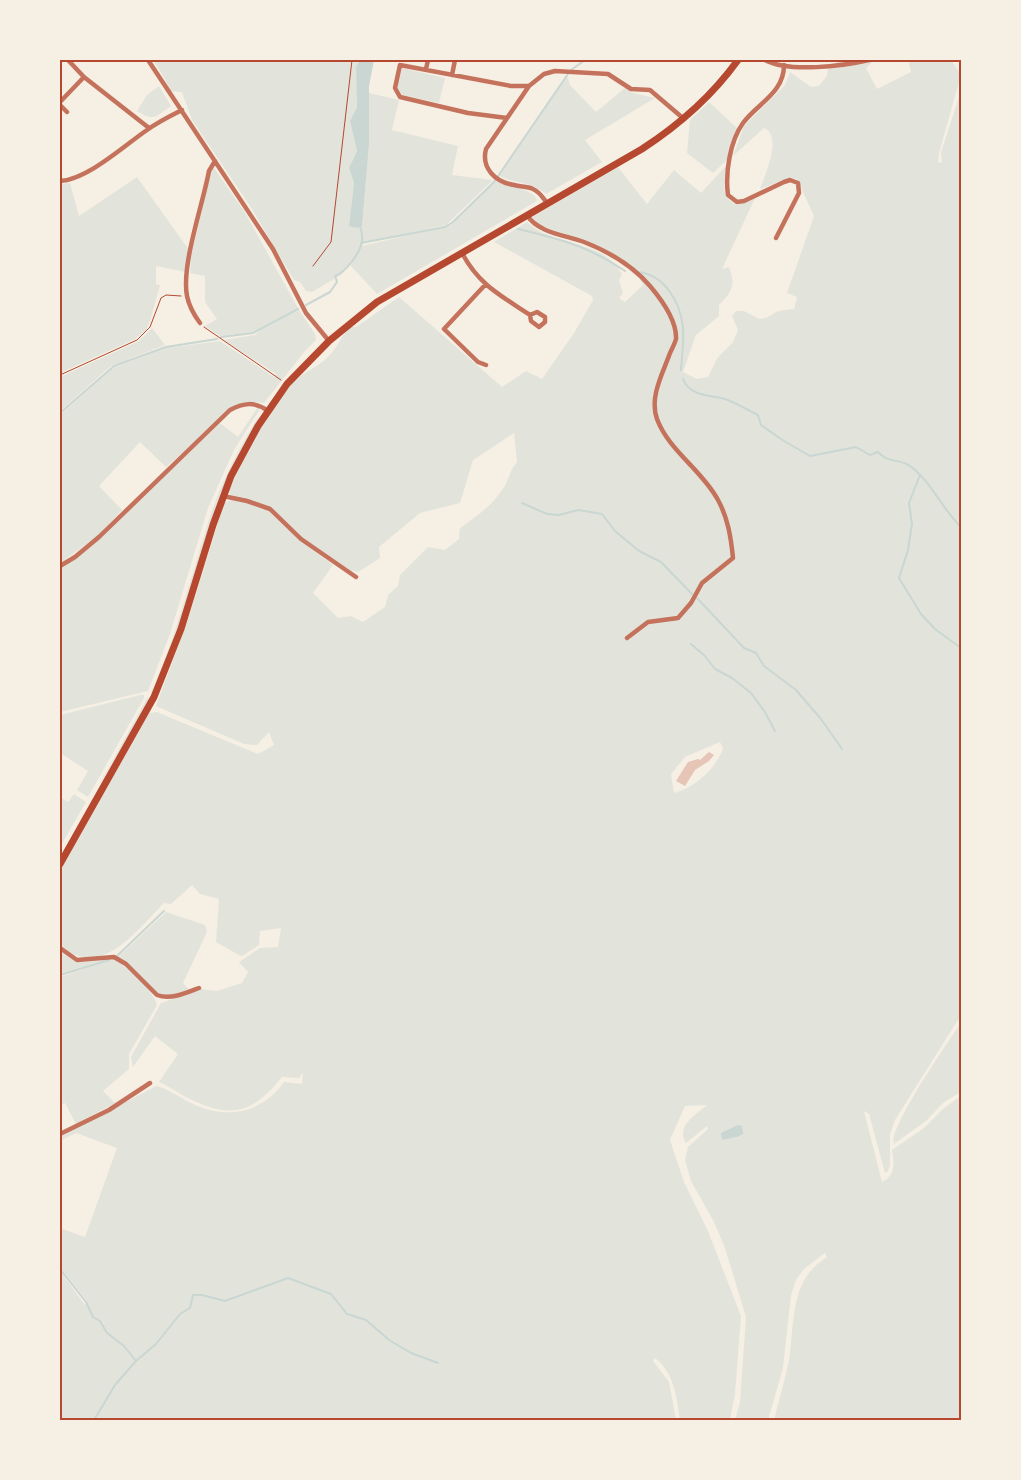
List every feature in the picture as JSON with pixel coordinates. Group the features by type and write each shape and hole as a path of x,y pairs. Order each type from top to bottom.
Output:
{"main road":[{"path":"60,864 139,725 163,678 181,629 223,496 242,453 268,410 287,384 329,341 377,302 529,218 548,203 642,149 684,119 720,83 738,60"}],"street":[{"path":"68,60 84,77 150,128"},
{"path":"148,60 273,248 306,313 329,341"},
{"path":"426,69 428,60"},
{"path":"452,75 455,60"},
{"path":"765,60 784,65 823,66 870,60"},
{"path":"507,118 468,113 400,97 395,88 400,62 452,75 511,86 530,86"},
{"path":"776,238 799,193 798,183 790,180 744,201 737,202 728,194 727,185 734,142 742,124 781,84 784,65"},
{"path":"548,203 532,188 514,186 493,176 487,170 484,158 486,149 507,118 530,86 544,74 556,71 608,74 631,89 650,90 684,119"},
{"path":"67,112 60,104 84,77"},
{"path":"60,181 74,178 86,172 150,128 182,110"},
{"path":"200,323 193,314 186,294 192,244 209,171 215,161"},
{"path":"529,218 545,229 584,242 615,257 649,284 661,300 670,316 676,339 655,396 656,418 675,450 717,498 726,516 733,558 702,583 691,603 678,618 648,622 627,638"},
{"path":"462,254 472,272 485,285 530,315"},
{"path":"485,285 444,329 478,362 486,365"},
{"path":"60,566 75,557 99,537 230,410 246,404 256,404 268,410"},
{"path":"223,496 247,501 270,509 301,539 356,577"},
{"path":"60,948 77,960 114,956 126,964 157,995 163,997 171,997 199,988"},
{"path":"60,1134 109,1110 150,1083"}],"path":[{"path":"313,266 331,242 352,60"},
{"path":"60,375 137,340 150,327 161,298 186,294"},
{"path":"200,323 287,384"}],"shaded area":[{"path":"153,60 360,60 356,68 357,107 350,121 357,151 349,168 354,183 349,226 362,226 369,145 369,93 399,100 392,130 458,146 452,175 493,180 446,225 364,243 362,246 451,225 495,181 531,193 537,201 377,294 350,265 341,275 312,292 306,291 300,282 294,280 250,206 192,120 182,92 170,91"},
{"path":"360,60 374,60 369,86 369,145 362,226 357,228 349,226 354,183 349,168 357,151 350,121 357,107 356,67"},
{"path":"831,60 875,60 866,68 877,89 911,72 908,60 951,60 961,75 939,153 938,163 942,162 941,152 961,91 961,1021 958,1020 895,1120 890,1134 890,1165 885,1173 869,1114 864,1111 882,1182 892,1172 892,1150 924,1128 944,1108 961,1096 961,1420 774,1420 789,1360 796,1303 806,1277 815,1266 827,1257 825,1253 804,1269 796,1280 791,1295 783,1368 768,1420 735,1420 740,1402 746,1317 725,1248 714,1222 691,1181 685,1160 688,1147 708,1129 707,1126 686,1143 683,1137 685,1126 693,1116 707,1105 685,1106 670,1140 684,1182 708,1231 741,1316 735,1394 730,1420 680,1420 674,1386 666,1371 655,1358 653,1361 669,1382 676,1420 60,1420 60,1271 85,1305 87,1301 60,1267 60,1228 85,1237 117,1148 76,1133 60,1141 60,1137 156,1086 204,1108 230,1112 242,1111 265,1101 284,1082 302,1084 303,1073 299,1078 282,1077 263,1097 253,1104 233,1110 221,1110 194,1101 159,1082 178,1054 155,1036 133,1067 131,1057 161,1003 201,989 217,991 242,983 248,972 239,962 260,948 278,947 281,928 260,931 259,945 242,956 239,955 216,942 219,899 200,894 192,885 171,904 164,903 130,938 104,955 90,958 75,955 60,946 60,871 149,713 157,712 258,754 274,745 269,732 257,745 244,744 156,706 187,623 224,503 232,500 269,511 296,537 333,565 313,593 338,618 351,616 363,622 385,607 388,595 398,586 400,575 428,547 445,550 459,539 460,528 490,505 506,484 517,462 514,433 473,460 460,503 420,513 379,547 380,558 358,572 350,570 304,539 267,506 230,495 229,491 248,449 272,409 291,385 330,355 350,327 356,327 399,297 502,387 526,371 542,379 574,333 593,300 592,296 494,242 527,222 537,230 550,236 591,249 604,255 614,263 622,275 619,280 623,293 619,298 625,302 643,285 624,261 598,246 540,225 532,217 618,167 647,204 674,170 701,193 726,166 724,189 728,198 737,205 755,198 722,269 729,267 732,279 730,292 719,305 719,316 696,335 683,372 697,379 708,377 718,357 733,342 738,330 732,316 736,311 744,311 759,319 766,318 778,311 794,309 797,297 787,293 814,216 797,179 789,178 760,189 771,156 772,147 772,139 769,132 764,128 733,156 744,126 785,85 790,72 811,87 819,86 827,76 828,69 844,67","holes":["720,742 723,749 709,771 690,787 674,793 671,774 685,757","738,1125 737,1137 722,1140"]},
{"path":"402,68 445,78 439,103 402,95 397,87"},
{"path":"567,76 570,85 596,112 625,88 633,93 655,98 585,140 602,162 546,194 535,187 499,176"},
{"path":"159,86 171,106 154,117 137,111 147,95"},
{"path":"709,102 738,129 727,160 713,173 687,153 690,120"},
{"path":"214,168 244,211 298,308 253,332 220,336 205,326 217,319 205,302 205,276 190,273 191,257 211,171"},
{"path":"137,177 189,250 186,272 156,266 156,284 160,285 146,330 135,339 60,373 60,184 70,183 79,216"},
{"path":"299,310 315,334 316,340 264,403 253,402 237,405 166,467 140,442 99,486 122,510 98,536 60,563 60,415 113,368 166,348 220,341 274,377 276,374 224,340 255,335 262,328"},
{"path":"152,328 165,345 111,366 60,411 60,377 139,341"},
{"path":"258,407 260,409 234,450 208,508 170,634 148,691 60,712 60,569 93,545 220,423 238,437"},
{"path":"260,414 220,494 178,627 160,672 208,523 224,480 237,453"},
{"path":"144,695 144,698 88,797 77,790 88,771 60,753 60,715"},
{"path":"148,697 149,700 93,796"},
{"path":"74,794 86,802 60,847 60,797 68,802"},
{"path":"166,912 205,925 207,932 183,983 189,990 172,995 162,995 156,992 118,957"},
{"path":"60,950 71,959 82,962 108,959 60,974"},
{"path":"114,959 139,979 151,993 157,1005 129,1054 129,1069 103,1091 115,1103 76,1124 65,1103 60,1105 60,977"},
{"path":"961,1023 961,1092 944,1102 926,1121 894,1144 894,1135 909,1104"},
{"path":"738,1125 742,1126 743,1134 722,1140 721,1133"}],"building":[{"path":"709,752 714,755 709,761 695,770 685,786 676,781 688,762 700,760"}],"waterway":[{"path":"571,70 585,60"},
{"path":"361,243 445,227 453,222 494,182 568,74"},
{"path":"306,305 330,292 337,282 335,276 344,271 355,256 361,246 362,239 359,224"},
{"path":"518,229 574,244 599,255 625,271"},
{"path":"638,272 656,278 670,291 675,299 683,327 681,370"},
{"path":"221,337 253,333 298,309"},
{"path":"60,413 114,366 166,347 217,339"},
{"path":"683,379 686,385 696,392 725,399 758,415 761,425 810,456 856,447 870,455 878,452 886,458 910,466 924,479 961,527"},
{"path":"920,475 909,503 912,524 908,550 899,578 921,614 935,629 961,648"},
{"path":"522,503 547,514 559,515 578,510 602,514 615,531 639,551 661,562 692,594"},
{"path":"697,598 744,648 756,653 764,666 796,690 821,719 842,749"},
{"path":"691,644 705,656 715,669 732,678 751,693 765,712 775,731"},
{"path":"117,956 164,911"},
{"path":"60,975 109,960"},
{"path":"60,1269 86,1302 93,1317 100,1321 107,1333 124,1346 136,1361 115,1385 94,1420"},
{"path":"136,1361 156,1344 180,1314 190,1308 193,1295 202,1295 225,1301 288,1278 331,1294 347,1314 366,1320 389,1340 411,1353 438,1363"}]}
